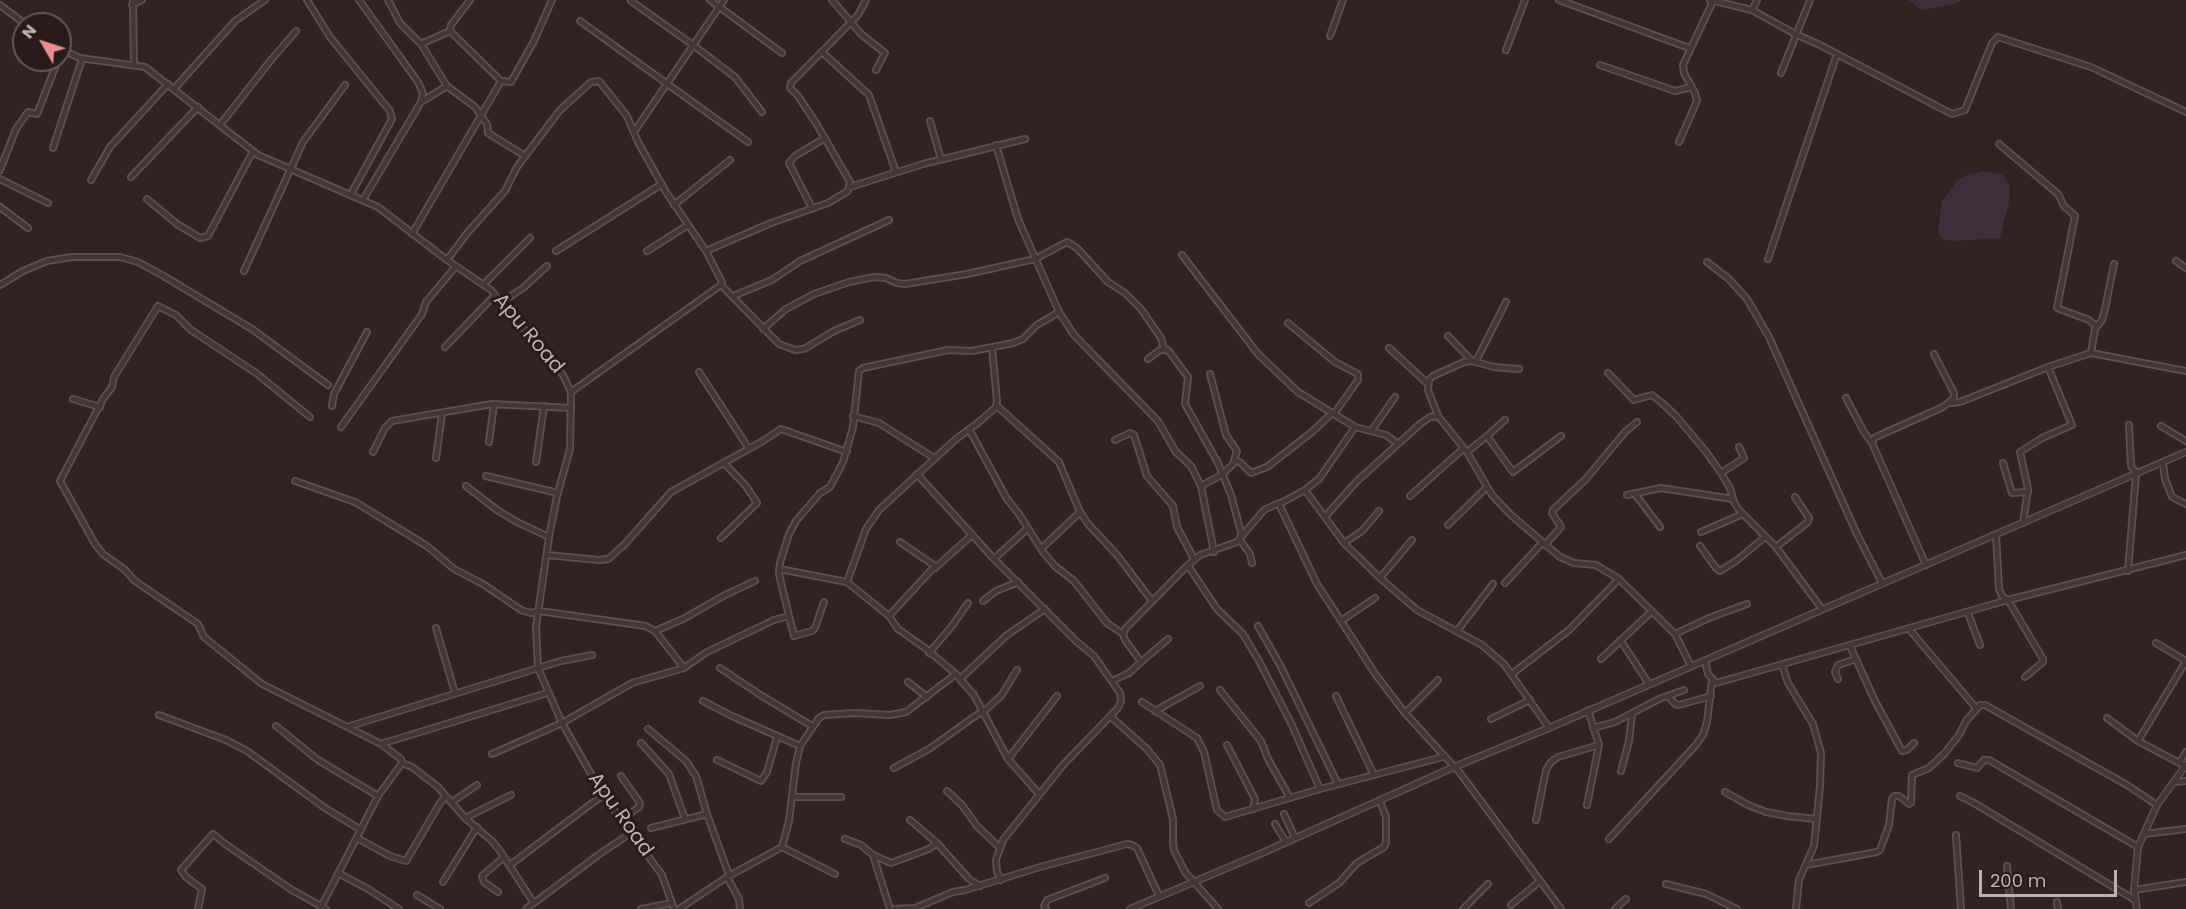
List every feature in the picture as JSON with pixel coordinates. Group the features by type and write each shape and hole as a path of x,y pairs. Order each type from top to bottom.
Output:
{"street":[{"path":"134,65 133,2 142,0"},
{"path":"174,89 235,21 265,0"},
{"path":"307,0 330,37 390,111 392,119 351,194"},
{"path":"359,0 418,82 423,93 421,102 363,200"},
{"path":"388,0 400,23 422,44 447,87 475,107 487,124 488,133 525,156"},
{"path":"450,31 451,25 470,0"},
{"path":"450,31 501,81 511,82 534,41 552,0"},
{"path":"710,0 782,53"},
{"path":"634,132 724,0"},
{"path":"832,0 869,42 885,53 876,70"},
{"path":"850,188 850,182 825,138 790,88 791,83 852,22 866,0"},
{"path":"1330,36 1342,0"},
{"path":"1506,50 1525,0"},
{"path":"1558,0 1689,48"},
{"path":"1679,142 1697,107 1697,101 1684,73 1683,64 1712,0 1752,10 1952,114 1965,110 1992,43 1998,37 2091,67 2186,112"},
{"path":"1752,10 1757,0"},
{"path":"1781,73 1810,0"},
{"path":"631,1 735,77 762,112"},
{"path":"0,5 12,14"},
{"path":"580,21 748,142"},
{"path":"220,125 296,31"},
{"path":"422,44 450,31"},
{"path":"822,52 869,95 896,172"},
{"path":"1768,259 1838,54"},
{"name":"Apu Road","path":"72,55 82,59 145,67 253,151 290,170 378,207 447,260 484,284 563,375 572,392 570,449 549,537 535,643 538,668 562,723 603,795 662,875 673,906"},
{"path":"53,148 82,59"},
{"path":"1600,65 1675,91 1692,87"},
{"path":"0,170 16,129 28,112 37,114 53,72"},
{"path":"412,234 501,81"},
{"path":"447,260 468,232 498,199 525,156 560,110 594,81 599,81 627,116 674,205 706,251 722,279 721,285 572,392"},
{"path":"91,180 110,147 168,84"},
{"path":"244,271 290,170 312,128 345,85"},
{"path":"421,102 447,87"},
{"path":"131,177 198,107"},
{"path":"930,121 941,159"},
{"path":"812,208 789,163 795,156 825,138"},
{"path":"706,251 771,223 828,203 850,188 941,159 1025,139"},
{"path":"1998,144 2050,187 2060,197 2064,206 2075,216 2057,308 2089,320 2096,326"},
{"path":"996,145 1018,219 1059,312 1074,335 1158,421 1176,452 1191,466 1201,486 1214,552"},
{"path":"147,199 184,229 200,238 208,236 253,151"},
{"path":"674,205 730,160"},
{"path":"0,179 48,202"},
{"path":"556,251 662,184"},
{"path":"0,207 27,228"},
{"path":"733,296 772,280 800,261 889,220"},
{"path":"647,251 688,225"},
{"path":"484,284 530,238"},
{"path":"763,329 786,309 814,294 849,282 874,277 905,284 1035,259 1067,242 1072,244 1108,282 1125,293 1141,309 1161,338 1164,349 1173,356 1188,377 1185,404 1203,433 1223,474 1238,520 1240,538 1250,554 1252,563"},
{"path":"1182,255 1258,354 1298,392 1355,427 1386,435 1398,444"},
{"path":"0,285 23,271 47,261 72,257 120,257 138,262 252,329 328,385"},
{"path":"2176,261 2186,268"},
{"path":"1707,262 1729,279 1747,299 1769,337 1856,532 1882,583"},
{"path":"2091,353 2096,326 2103,318 2114,264"},
{"path":"341,427 422,314 426,302 456,266"},
{"path":"502,302 523,288 547,266"},
{"path":"721,285 779,344 795,350 804,349 834,331 860,320"},
{"path":"445,347 495,294"},
{"path":"1506,302 1474,361 1440,372 1433,376 1428,384 1438,417 1466,450 1487,487 1511,515 1566,561 1596,565 1619,579 1675,634 1692,666"},
{"path":"310,417 256,373 191,330 176,315 158,306 114,377 112,387 60,481 95,544 103,554 124,569 135,581 198,624 204,637 262,684 381,744 401,759 402,763 423,775 496,846 533,902"},
{"path":"824,602 815,628 794,636 779,569 789,534 796,521 820,493 830,487 846,452 853,426 859,371 863,368 948,350 972,351 1023,339 1037,325 1059,312"},
{"path":"1235,460 1242,463 1251,473 1267,467 1333,413 1358,380 1358,374 1335,362 1288,323"},
{"path":"332,406 334,394 367,332"},
{"path":"1448,336 1474,361 1494,367 1519,369"},
{"path":"992,348 996,405 1059,462 1080,512 1152,601"},
{"path":"1389,348 1428,384"},
{"path":"1148,359 1164,349"},
{"path":"1872,443 1878,435 1950,403 1959,402 2048,367 2091,353 2186,371"},
{"path":"1934,354 1954,393 1954,398 1950,403"},
{"path":"2024,523 2028,492 2020,452 2042,438 2072,425 2048,367"},
{"path":"699,372 749,449"},
{"path":"1608,373 1634,399 1655,396 1676,416 1721,473 1743,514 1776,547 1822,609"},
{"path":"1201,486 1223,474 1235,460 1237,451 1226,435 1210,374"},
{"path":"1372,430 1395,397"},
{"path":"1846,398 1872,443 1926,565"},
{"path":"73,399 100,407"},
{"path":"373,452 385,428 392,421 494,404 571,408"},
{"path":"489,442 494,404"},
{"path":"848,582 856,554 873,519 889,499 996,405"},
{"path":"536,462 544,406"},
{"path":"436,458 442,414"},
{"path":"853,416 879,423 934,458"},
{"path":"1325,517 1356,482 1398,444 1430,417 1438,417"},
{"path":"1410,496 1505,420"},
{"path":"1505,583 1561,526 1552,513 1553,510 1586,479 1625,432 1637,422"},
{"path":"2128,571 2137,474 2131,463 2129,425"},
{"path":"2161,426 2186,441"},
{"path":"1123,634 1126,628 1194,559 1214,552 1240,538 1264,510 1305,490 1325,473 1355,427"},
{"path":"547,555 608,559 624,545 671,492 781,429 846,452"},
{"path":"969,429 1007,499 1041,549 1054,566 1074,582 1107,623 1123,634 1141,662"},
{"path":"1115,440 1130,433 1134,435 1147,476 1173,506 1177,527 1194,559"},
{"path":"1487,436 1513,472 1561,436"},
{"path":"1721,473 1744,458 1739,447"},
{"path":"1130,909 2186,452"},
{"path":"721,538 757,503 746,486 724,463"},
{"path":"2003,463 2012,493 2028,492"},
{"path":"2163,463 2165,479 2172,498 2186,504"},
{"path":"916,474 994,559 1094,656 1120,693 1121,701 1110,716 1079,747 1039,794 999,847 996,860 997,872 1001,880"},
{"path":"486,476 558,493"},
{"path":"295,482 355,502 427,546 454,569 483,584 521,610 531,613 539,611 636,623 655,631 684,668"},
{"path":"466,486 517,522 549,537"},
{"path":"1448,525 1487,487"},
{"path":"1627,495 1655,487 1733,499"},
{"path":"1305,490 1344,543 1380,578 1417,610 1482,645 1504,664 1549,728"},
{"path":"1635,494 1660,527"},
{"path":"1776,547 1808,522 1809,518 1795,497"},
{"path":"1279,502 1290,532 1317,584 1376,675 1405,713 1454,767 1561,909"},
{"path":"1344,543 1362,531 1379,511"},
{"path":"1041,549 1080,512"},
{"path":"1701,532 1743,514"},
{"path":"994,559 1028,528"},
{"path":"889,616 935,568 972,535"},
{"path":"1996,535 1999,589 2043,658 2043,662 2025,677"},
{"path":"1700,546 1720,571 1765,537"},
{"path":"1380,578 1412,540"},
{"path":"900,542 933,564 935,568"},
{"path":"1705,661 1708,674 1716,683 2008,600 2186,555"},
{"path":"1187,566 1216,609 1243,634 1291,723 1320,789"},
{"path":"779,569 848,582 889,616 898,629 956,674 974,695 1008,759 1039,794"},
{"path":"1512,674 1569,630 1619,579"},
{"path":"655,631 683,620 725,595 755,581"},
{"path":"983,601 996,591 1018,582"},
{"path":"1457,631 1493,584"},
{"path":"1341,621 1375,598"},
{"path":"930,653 968,603"},
{"path":"1675,634 1708,618 1747,604"},
{"path":"960,679 1006,635 1045,609"},
{"path":"1601,659 1652,611"},
{"path":"1968,613 1980,645"},
{"path":"492,754 562,723 632,682 684,668 707,652 774,620 789,616"},
{"path":"1258,626 1280,665 1338,784"},
{"path":"435,628 455,693"},
{"path":"1909,629 1976,708"},
{"path":"1112,681 1129,673 1168,639"},
{"path":"1621,640 1648,684"},
{"path":"2138,741 2186,661 2156,643"},
{"path":"1850,646 1875,701 1902,751 1907,750 1914,743"},
{"path":"346,728 561,661 592,655"},
{"path":"1838,680 1835,672 1838,665 1856,659"},
{"path":"1782,666 1788,683 1813,724 1821,753 1814,846 1798,880 1796,909"},
{"path":"720,668 812,726"},
{"path":"894,768 983,712 1001,696 1017,670"},
{"path":"679,909 728,876 782,847 789,821 800,746 812,726 824,715 855,713 890,715 906,712 956,674"},
{"path":"1405,713 1438,680"},
{"path":"1609,838 1702,735 1711,696 1712,680"},
{"path":"908,682 927,697"},
{"path":"1155,711 1200,686"},
{"path":"1220,690 1261,741 1268,759 1290,798"},
{"path":"1593,728 1615,722 1684,690"},
{"path":"381,744 547,693"},
{"path":"1008,759 1057,696"},
{"path":"1336,696 1374,775"},
{"path":"1668,696 1679,705 1711,696"},
{"path":"703,700 717,709 800,746"},
{"path":"1491,718 1530,700"},
{"path":"1142,702 1197,738 1202,746 1217,810 1225,817 1338,784 1443,757"},
{"path":"1806,865 1880,850 1889,825 1894,796 1899,796 1909,804 1911,803 1912,775 1929,768 1944,754 1980,705 1985,705 2127,785 2157,806"},
{"path":"1587,804 1599,745 1588,710"},
{"path":"1621,771 1629,741 1632,714"},
{"path":"159,715 226,740 247,751 325,808 361,830"},
{"path":"1110,716 1147,749 1160,765 1173,819 1174,850 1185,872 1218,909"},
{"path":"2107,718 2138,741 2184,764"},
{"path":"276,726 318,760 378,796"},
{"path":"648,729 686,761 696,776 728,876 739,899 740,909"},
{"path":"717,760 761,781 767,771 777,737"},
{"path":"641,743 669,774 685,819"},
{"path":"1227,745 1255,799 1253,809"},
{"path":"1536,820 1546,770 1551,762 1558,757 1599,745"},
{"path":"2137,909 2134,890 2138,847 2157,806 2184,764 2186,752"},
{"path":"1958,763 1977,768 1984,760 1989,760 2138,847"},
{"path":"198,909 202,889 186,877 181,870 213,834 292,890 323,908 338,873 378,796 402,763"},
{"path":"621,776 640,803 639,807 622,819"},
{"path":"2174,782 2186,781"},
{"path":"452,802 477,785"},
{"path":"947,791 962,805 977,826 999,847"},
{"path":"1725,792 1748,806 1766,812 1816,819"},
{"path":"465,818 511,795"},
{"path":"510,865 603,795"},
{"path":"357,838 390,856 406,861 446,796"},
{"path":"1960,796 2135,900"},
{"path":"792,797 841,797"},
{"path":"1309,903 1332,889 1357,863 1380,850 1386,843 1386,817 1380,801"},
{"path":"651,828 707,814"},
{"path":"1284,814 1295,838"},
{"path":"910,820 937,843 969,879 980,886"},
{"path":"1275,824 1286,842"},
{"path":"443,882 477,827"},
{"path":"2144,834 2186,829"},
{"path":"526,909 632,833"},
{"path":"1956,835 1961,909"},
{"path":"845,838 888,862 895,862 929,849 937,843"},
{"path":"895,909 915,908 953,891 965,891 1040,867 1127,844 1137,848 1159,896"},
{"path":"782,847 835,874"},
{"path":"873,855 890,909"},
{"path":"498,892 482,880 482,876 504,857"},
{"path":"2007,866 2011,909"},
{"path":"338,873 399,909"},
{"path":"1046,909 1044,906 1047,900 1105,878"},
{"path":"1511,905 1540,881"},
{"path":"2134,890 2186,882"},
{"path":"1463,909 1488,884"},
{"path":"1666,884 1706,894 1737,909"},
{"path":"417,895 440,909"},
{"path":"1615,909 1626,899"},
{"path":"2057,902 2058,909"},
{"path":"641,909 673,906"}],"shaded area":[{"path":"1908,0 1962,0 1955,4 1922,10"},
{"path":"1985,171 2002,174 2010,187 2000,238 1952,241 1942,239 1938,231 1942,202 1957,181 1967,175"}]}
